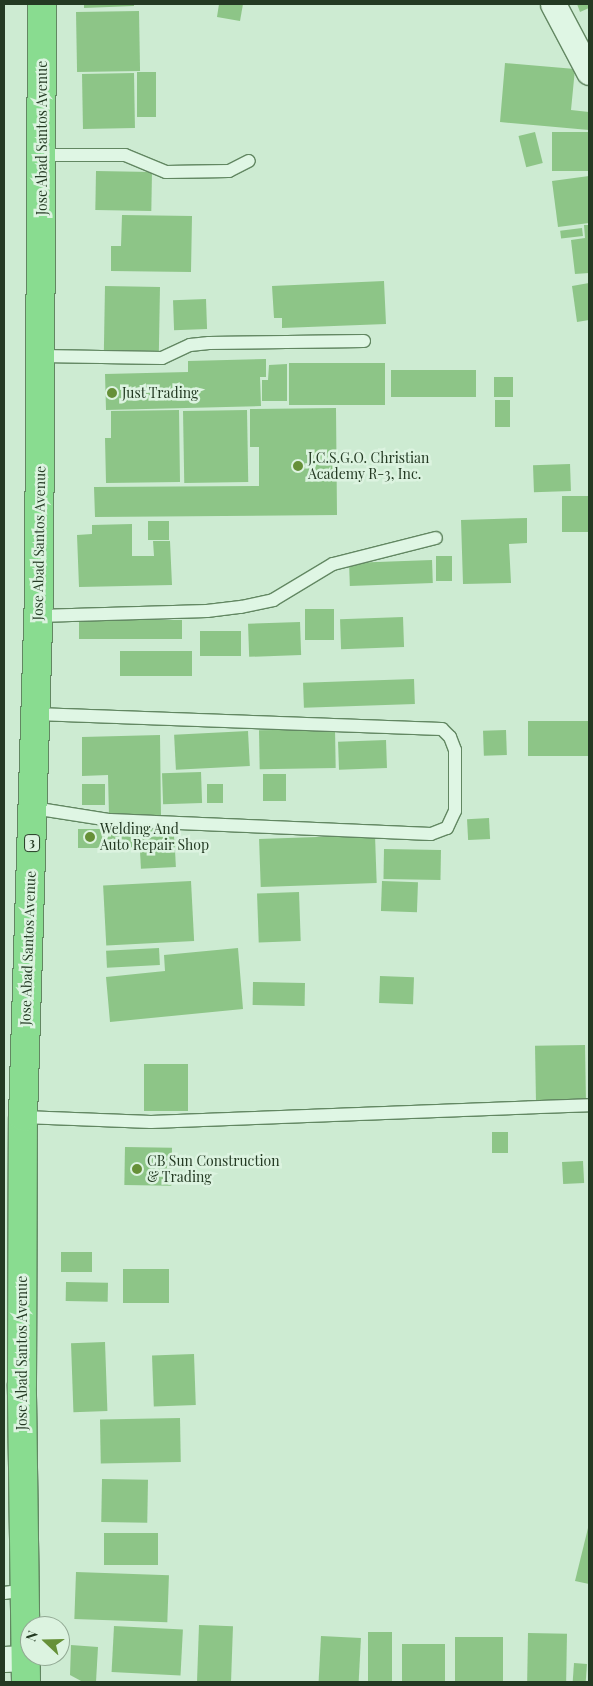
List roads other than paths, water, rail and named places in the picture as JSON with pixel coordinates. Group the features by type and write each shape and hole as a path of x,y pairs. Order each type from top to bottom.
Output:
{"highway":[{"name":"Jose Abad Santos Avenue","path":"17,1660 14,1591 23,1117 38,616 43,155 42,4"}],"street":[{"path":"553,4 589,72"}],"lane":[{"path":"43,155 125,154 166,172 229,171 249,161"},
{"path":"41,356 162,358 190,345 209,343 364,341"},
{"path":"38,616 207,611 241,607 273,600 333,564 436,538"},
{"path":"33,808 110,820 431,834 447,828 455,812 456,750 450,737 442,729 36,714"},
{"path":"23,1117 151,1122 589,1105"}],"place":[{"name":"Just Trading","path":"112,393"},
{"name":"J.C.S.G.O. Christian Academy R-3, Inc.","path":"298,466"},
{"name":"Welding And Auto Repair Shop","path":"90,837"},
{"name":"CB Sun Construction & Trading","path":"137,1169"}]}
